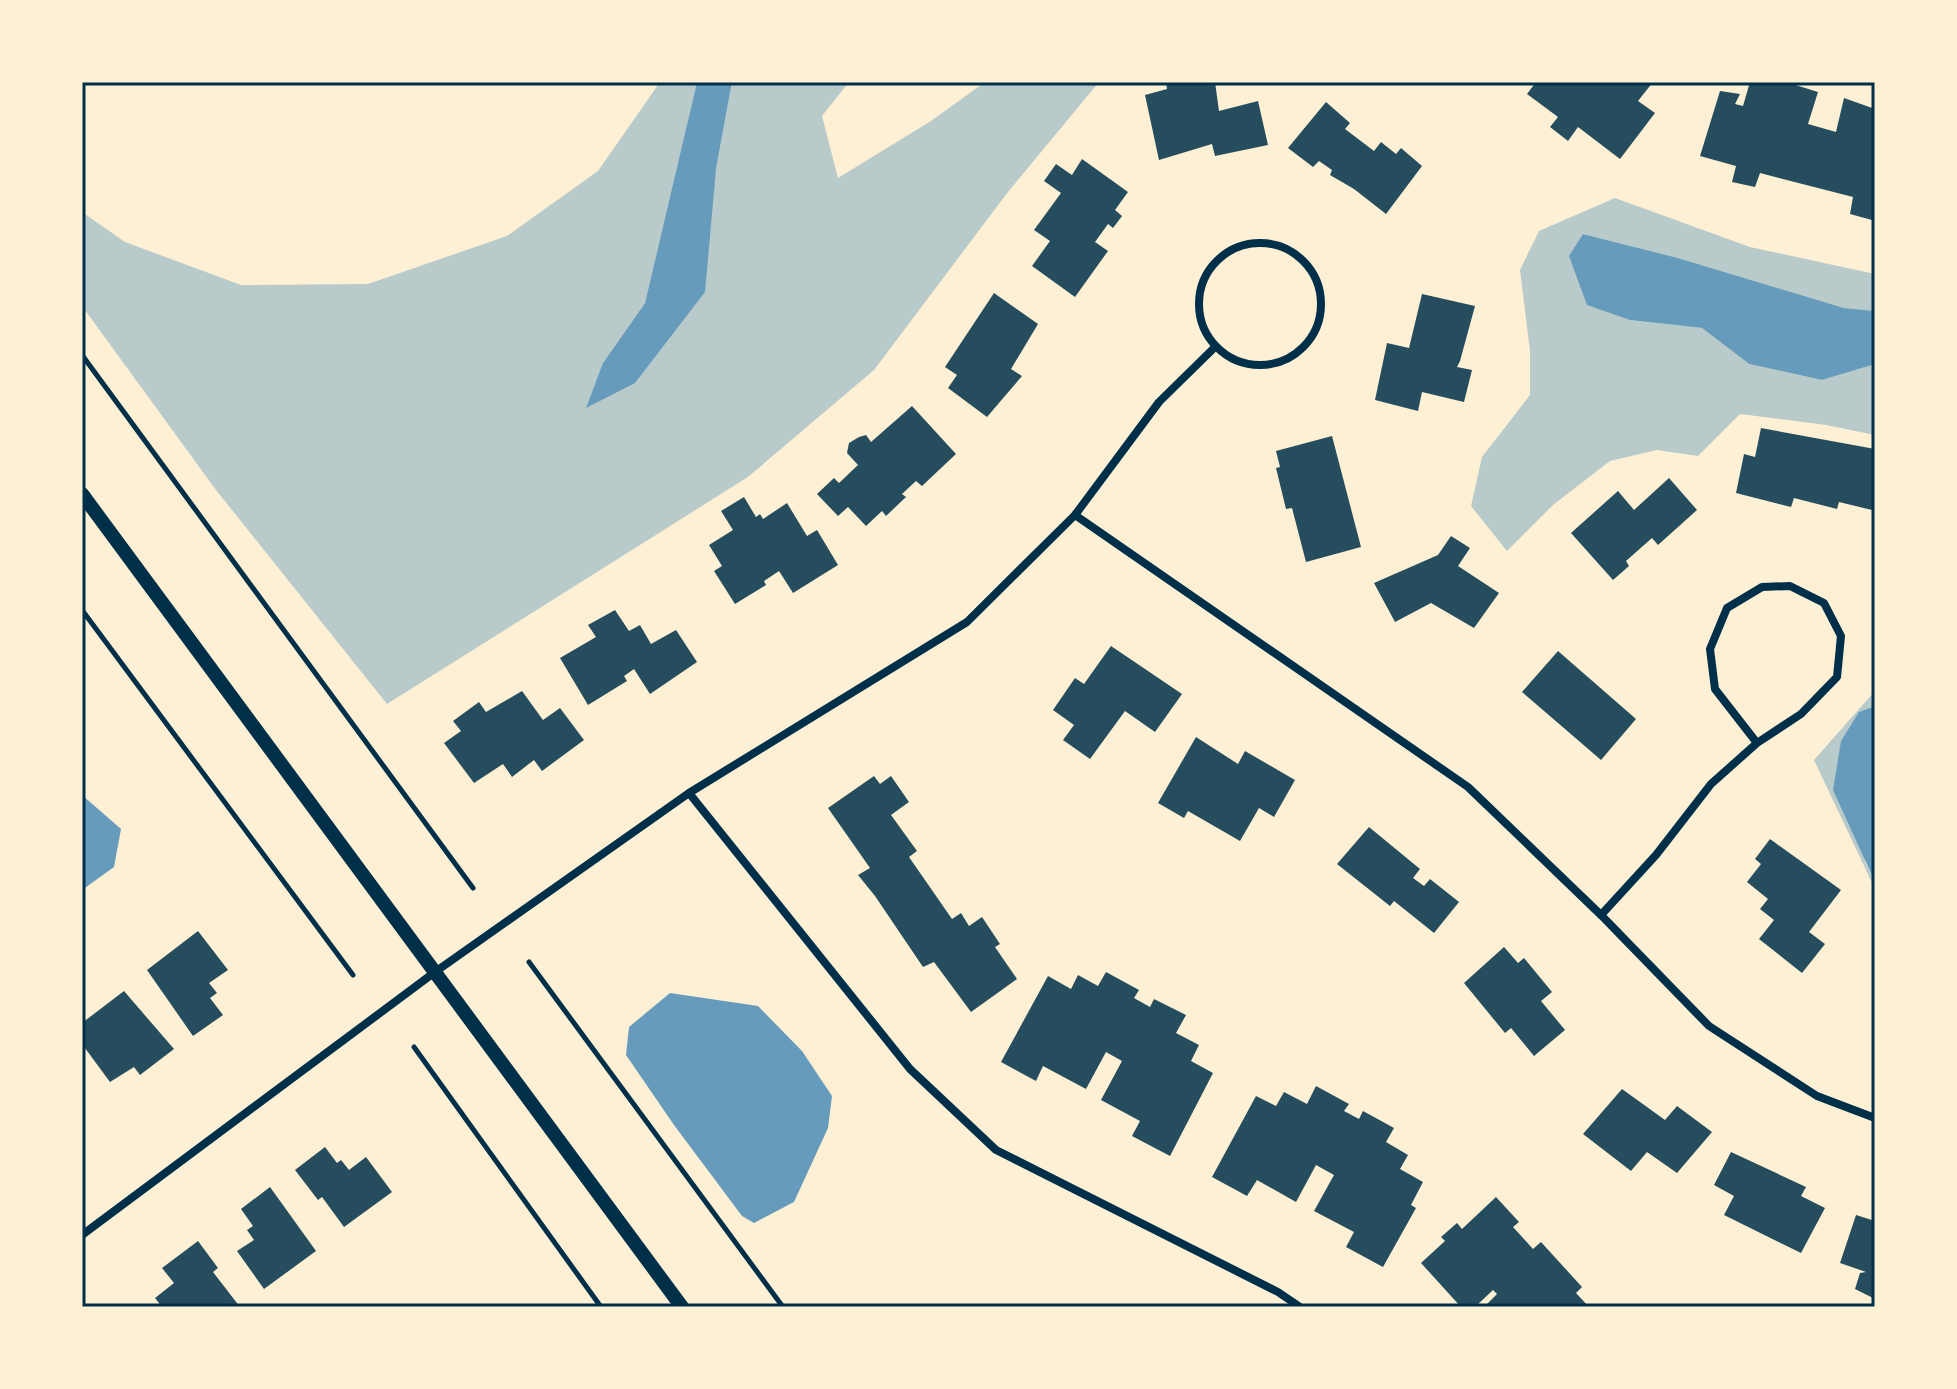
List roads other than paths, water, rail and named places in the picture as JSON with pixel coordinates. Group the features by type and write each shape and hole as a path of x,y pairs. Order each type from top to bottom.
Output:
{"street":[{"path":"1263,242 1283,247 1301,258 1313,273 1320,292 1321,312 1316,331 1304,347 1288,359 1269,365 1250,365 1231,359 1215,347 1204,330 1198,309 1200,288 1209,269 1223,254 1242,245 1263,242"},
{"path":"82,1235 435,972 689,793 967,622 1075,515 1159,402 1215,347"},
{"path":"82,494 682,1307"},
{"path":"1075,515 1468,787 1601,915 1709,1026 1817,1096 1875,1118"},
{"path":"1601,915 1656,855 1711,784 1757,743 1801,714 1837,677 1841,636 1830,614 1824,603 1790,586 1762,587 1727,608 1710,649 1715,689 1757,743"},
{"path":"689,793 910,1069 996,1150 1278,1292 1300,1307"}],"water":[{"path":"697,82 732,82 716,169 705,292 635,383 586,408 603,363 645,303"},
{"path":"1583,234 1678,258 1844,308 1875,311 1875,366 1822,380 1749,364 1702,328 1630,320 1587,305 1569,256"},
{"path":"1875,706 1875,882 1833,790 1841,741 1859,712"},
{"path":"82,795 121,829 114,867 82,890"},
{"path":"670,993 758,1006 802,1051 832,1096 828,1128 794,1202 754,1223 742,1216 626,1055 629,1027"}]}
